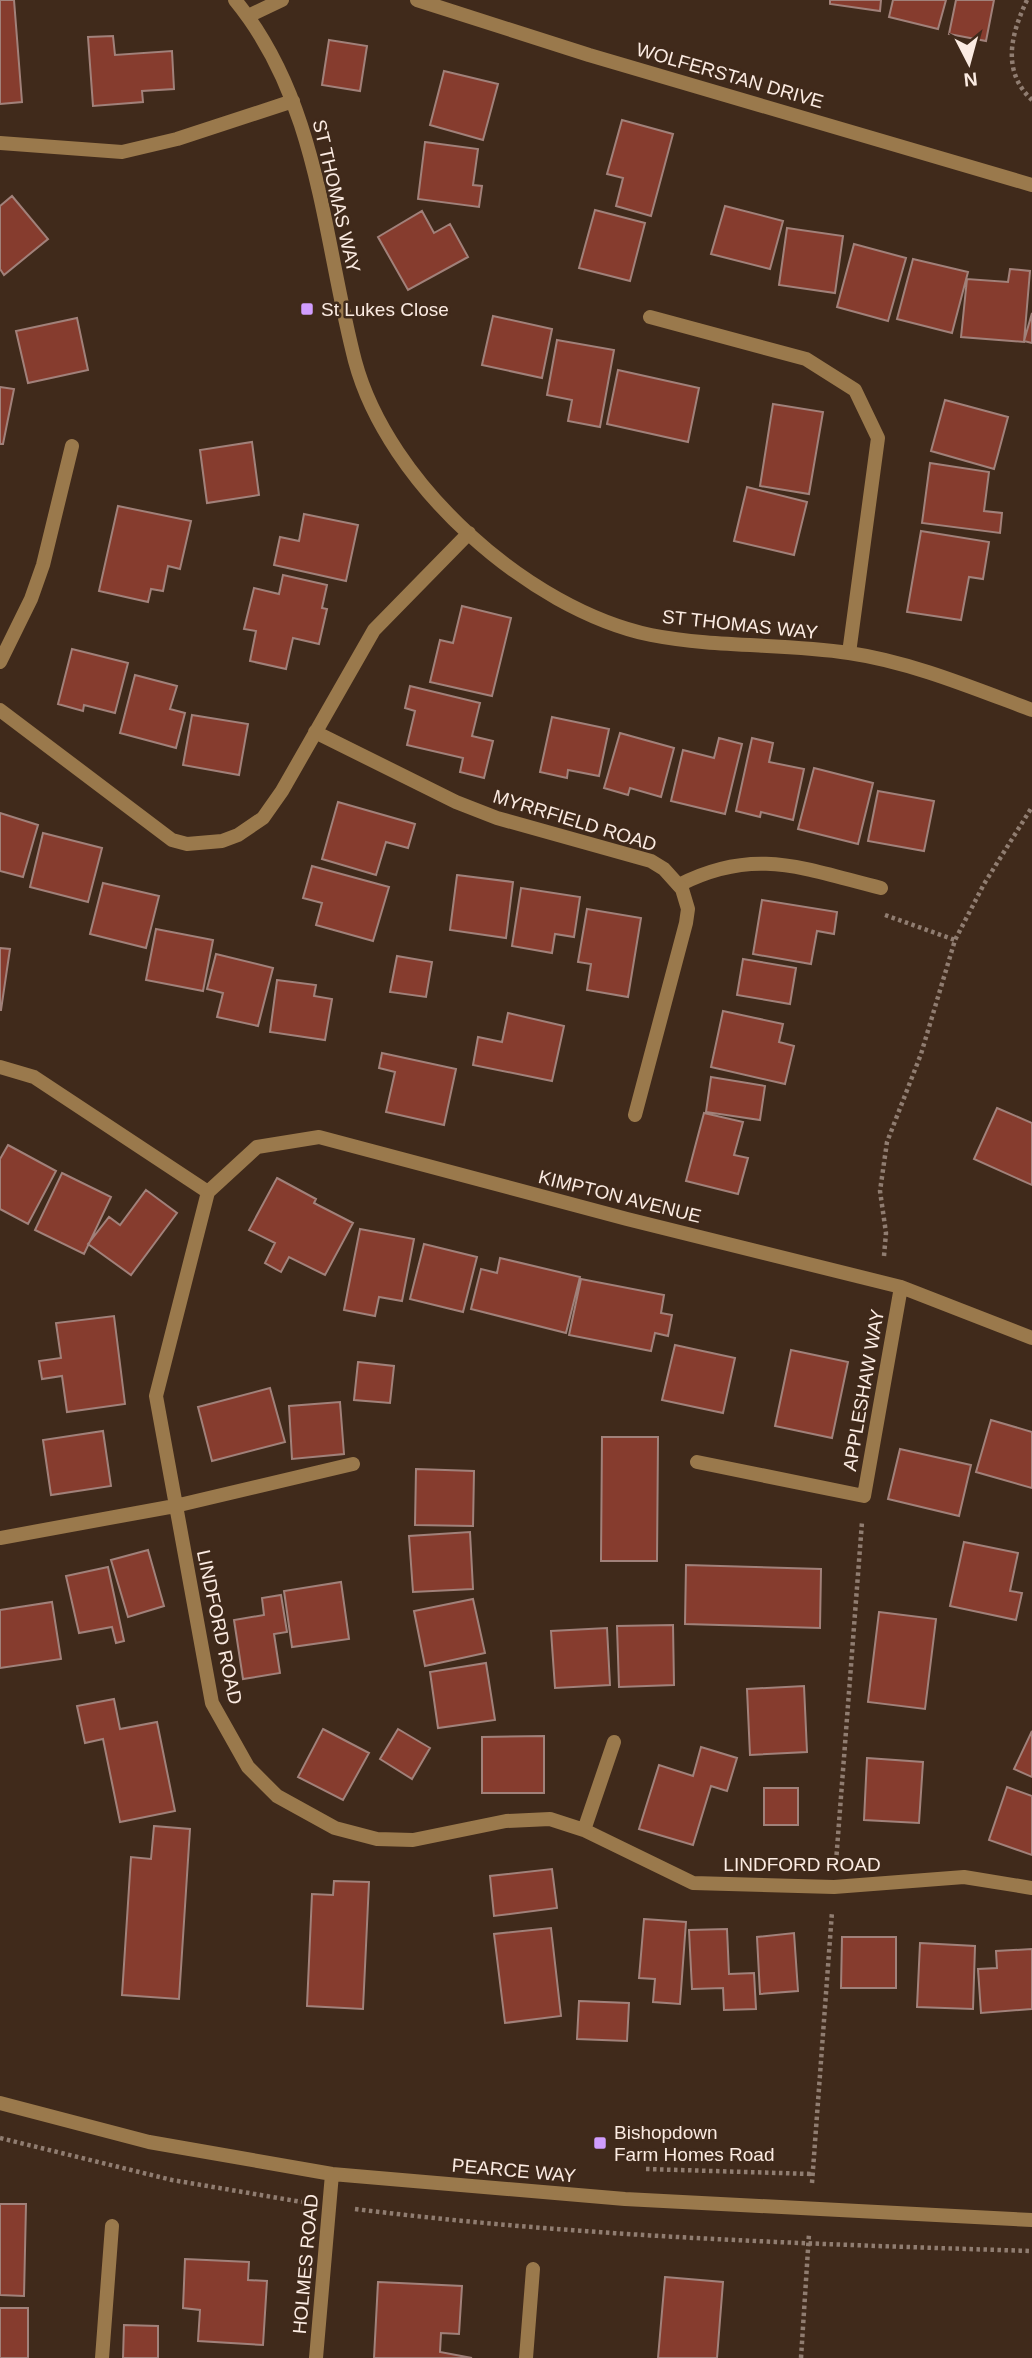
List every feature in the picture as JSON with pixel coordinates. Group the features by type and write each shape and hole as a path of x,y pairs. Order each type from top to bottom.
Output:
{"street":[{"name":"ST THOMAS WAY","path":"235,0 248,16 278,67 293,100 317,181 341,304 360,376 390,440 437,500 469,533 507,566 542,589 614,624 651,635 698,642 849,653 948,679 1032,710"},
{"path":"248,16 282,0"},
{"name":"WOLFERSTAN DRIVE","path":"417,0 589,55 1032,186"},
{"path":"0,143 122,152 177,139 293,100"},
{"path":"650,317 806,359 855,390 878,438 849,653"},
{"path":"0,662 31,599 43,565 72,446"},
{"path":"0,710 172,840 187,844 222,841 245,831 264,818 374,630 469,533"},
{"name":"MYRRFIELD ROAD","path":"315,732 487,814 577,842 652,861 679,885"},
{"path":"635,1115 686,923 688,909 679,885 705,872 755,861 794,866 881,888"},
{"path":"0,1067 34,1076 208,1192"},
{"name":"KIMPTON AVENUE","path":"208,1192 257,1147 319,1137 901,1287 1032,1338"},
{"name":"LINDFORD ROAD","path":"208,1192 156,1396 212,1703 248,1767 277,1796 335,1828 377,1839 413,1840 506,1821 550,1819 584,1830 693,1883 834,1887 964,1877 1032,1888"},
{"name":"APPLESHAW WAY","path":"697,1462 864,1496 901,1287"},
{"path":"0,1538 175,1506 353,1464"},
{"path":"584,1830 614,1742"},
{"name":"PEARCE WAY","path":"0,2103 149,2142 332,2174 810,2211 1032,2220"},
{"name":"HOLMES ROAD","path":"316,2358 332,2174"},
{"path":"102,2358 112,2226"},
{"path":"526,2358 533,2269"}],"path":[{"path":"1027,0 1012,45 1012,64 1016,79 1032,100"},
{"path":"878,1281 886,1248 880,1191 887,1142 921,1055 955,940 984,884 1032,807"},
{"path":"802,2358 810,2211 864,1496"},
{"path":"636,2169 813,2174"}],"building":[{"path":"0,0 14,0 22,102 0,104"},
{"path":"830,0 881,0 880,11 830,4"},
{"path":"893,0 946,0 938,29 889,17"},
{"path":"956,0 994,0 986,41 949,34"},
{"path":"113,36 115,55 172,51 174,89 142,91 143,102 93,106 88,37"},
{"path":"329,40 367,46 360,91 322,85"},
{"path":"444,71 498,84 483,140 430,125"},
{"path":"622,120 673,134 651,216 616,206 623,178 607,174"},
{"path":"425,142 478,149 473,185 482,186 479,207 418,199"},
{"path":"12,196 48,239 4,275 0,269 0,206"},
{"path":"725,206 783,221 770,269 711,254"},
{"path":"595,210 645,223 630,281 579,268"},
{"path":"422,211 434,233 450,224 468,257 408,290 378,237"},
{"path":"787,228 843,236 835,293 779,285"},
{"path":"854,244 906,258 888,321 837,307"},
{"path":"913,259 968,272 952,333 897,319"},
{"path":"1010,269 1030,271 1024,342 961,337 967,279 1008,282"},
{"path":"1032,313 1032,343 1024,341"},
{"path":"493,316 552,329 542,378 482,365"},
{"path":"77,318 88,370 28,383 16,331"},
{"path":"557,340 614,350 600,427 568,421 572,400 547,395"},
{"path":"618,370 699,388 688,442 607,424"},
{"path":"0,387 14,389 3,444 0,444"},
{"path":"945,400 1008,417 994,469 931,451"},
{"path":"773,404 823,412 809,494 760,486"},
{"path":"252,442 259,495 207,503 200,450"},
{"path":"930,463 989,472 984,511 1002,513 1000,533 922,523"},
{"path":"747,487 807,502 794,555 734,541"},
{"path":"118,506 191,521 180,569 168,566 163,591 151,589 148,602 99,591"},
{"path":"304,514 358,525 346,581 274,565 280,537 299,541"},
{"path":"921,531 989,542 983,579 969,577 961,620 907,612"},
{"path":"283,575 327,585 322,608 327,609 319,644 293,638 286,669 250,661 256,631 244,629 254,588 279,594"},
{"path":"462,606 511,618 492,696 430,682 440,640 453,643"},
{"path":"72,649 128,663 115,713 84,705 83,711 58,704"},
{"path":"135,675 177,686 170,709 185,713 176,748 120,733"},
{"path":"410,686 480,703 472,736 493,741 484,778 460,772 463,758 407,745 415,711 405,708"},
{"path":"192,715 248,724 239,775 183,765"},
{"path":"552,717 609,729 599,776 568,770 567,778 540,772"},
{"path":"620,733 674,748 661,797 630,788 628,795 604,788"},
{"path":"719,738 742,744 725,814 671,801 683,750 714,758"},
{"path":"752,738 773,743 769,762 804,769 793,820 761,812 760,817 736,811"},
{"path":"814,768 873,783 858,844 798,829"},
{"path":"878,791 934,801 924,851 868,841"},
{"path":"338,802 415,824 408,848 386,842 376,875 322,859"},
{"path":"0,813 38,825 23,877 0,871"},
{"path":"43,833 102,848 88,902 30,887"},
{"path":"312,866 389,887 373,941 316,925 322,903 303,898"},
{"path":"457,875 513,882 506,938 450,930"},
{"path":"103,883 159,896 146,948 90,934"},
{"path":"521,888 580,897 574,937 555,934 552,953 512,946"},
{"path":"762,900 837,912 834,934 817,931 811,964 753,954"},
{"path":"587,909 641,918 628,997 587,990 591,964 578,962"},
{"path":"156,929 213,940 203,991 146,980"},
{"path":"0,948 10,949 1,1010 0,1010"},
{"path":"216,954 273,968 258,1026 217,1017 223,993 207,989"},
{"path":"397,956 432,962 426,997 390,992"},
{"path":"743,959 796,968 790,1004 737,995"},
{"path":"277,980 316,985 314,996 332,999 325,1040 270,1032"},
{"path":"723,1011 783,1024 779,1042 794,1046 785,1084 711,1067"},
{"path":"508,1013 564,1026 552,1081 473,1065 478,1037 502,1042"},
{"path":"382,1053 456,1069 444,1125 386,1112 395,1072 379,1068"},
{"path":"711,1077 765,1086 760,1120 706,1112"},
{"path":"997,1108 1032,1123 1032,1185 974,1159"},
{"path":"704,1113 743,1122 734,1155 748,1158 738,1194 686,1181"},
{"path":"8,1145 56,1171 28,1224 0,1209 0,1159"},
{"path":"62,1173 111,1197 84,1254 35,1230"},
{"path":"277,1178 316,1199 314,1203 353,1223 325,1275 289,1257 281,1272 265,1263 275,1243 249,1230"},
{"path":"146,1190 177,1213 131,1275 88,1244 109,1217 120,1225"},
{"path":"360,1229 414,1239 402,1301 379,1297 375,1316 344,1310"},
{"path":"424,1244 477,1257 463,1312 410,1299"},
{"path":"500,1258 580,1277 566,1333 471,1309 481,1269 497,1273"},
{"path":"581,1279 664,1295 661,1313 672,1315 668,1336 655,1333 651,1351 569,1335"},
{"path":"114,1316 125,1404 67,1412 62,1376 42,1379 39,1361 61,1358 56,1323"},
{"path":"675,1345 735,1358 723,1413 662,1400"},
{"path":"791,1350 848,1362 832,1438 775,1426"},
{"path":"358,1362 394,1366 390,1403 354,1400"},
{"path":"270,1388 285,1442 212,1461 198,1407"},
{"path":"340,1402 344,1454 292,1459 289,1406"},
{"path":"991,1420 1032,1432 1032,1488 976,1472"},
{"path":"103,1431 111,1486 51,1495 43,1440"},
{"path":"602,1437 658,1437 657,1561 601,1561"},
{"path":"900,1449 971,1465 959,1516 888,1499"},
{"path":"416,1469 474,1471 473,1526 415,1525"},
{"path":"470,1532 473,1589 413,1592 409,1536"},
{"path":"964,1542 1018,1553 1010,1591 1022,1593 1016,1620 950,1606"},
{"path":"148,1550 164,1606 128,1617 111,1560"},
{"path":"686,1565 821,1569 820,1628 685,1624"},
{"path":"108,1567 124,1641 116,1643 112,1627 79,1633 66,1576"},
{"path":"341,1582 349,1639 292,1647 284,1591"},
{"path":"281,1595 287,1632 274,1634 280,1673 243,1679 234,1620 264,1615 262,1598"},
{"path":"473,1599 485,1653 425,1666 414,1611"},
{"path":"52,1602 61,1659 0,1668 0,1610"},
{"path":"879,1612 936,1619 925,1709 868,1702"},
{"path":"673,1625 674,1685 619,1687 617,1626"},
{"path":"607,1628 610,1685 555,1688 551,1631"},
{"path":"486,1663 495,1720 438,1728 430,1672"},
{"path":"804,1686 807,1752 750,1755 747,1689"},
{"path":"114,1699 120,1729 157,1722 175,1811 120,1822 103,1739 85,1743 77,1706"},
{"path":"323,1729 369,1753 343,1800 298,1777"},
{"path":"398,1729 430,1748 412,1779 380,1759"},
{"path":"1032,1731 1032,1777 1014,1769"},
{"path":"544,1736 544,1793 482,1793 482,1737"},
{"path":"701,1747 737,1758 727,1791 711,1786 693,1845 639,1829 659,1765 693,1776"},
{"path":"867,1758 923,1762 919,1823 864,1820"},
{"path":"1007,1787 1032,1796 1032,1855 989,1840"},
{"path":"764,1788 798,1788 798,1825 764,1825"},
{"path":"154,1826 190,1829 179,1999 122,1995 131,1857 151,1859"},
{"path":"552,1869 557,1908 494,1916 490,1876"},
{"path":"334,1881 369,1882 363,2009 307,2006 312,1894 333,1895"},
{"path":"644,1919 686,1922 680,2004 653,2002 655,1979 639,1978"},
{"path":"551,1928 561,2016 505,2023 494,1934"},
{"path":"727,1929 729,1974 754,1973 756,2009 724,2010 723,1988 692,1989 689,1930"},
{"path":"794,1933 798,1991 760,1994 757,1937"},
{"path":"842,1937 896,1937 896,1988 841,1988"},
{"path":"920,1943 975,1946 973,2009 917,2007"},
{"path":"1032,1949 1032,2009 981,2013 978,1969 997,1968 996,1951"},
{"path":"579,2001 629,2003 627,2041 577,2039"},
{"path":"0,2204 26,2204 24,2296 0,2295"},
{"path":"185,2259 249,2262 248,2280 267,2281 263,2345 198,2341 200,2310 183,2308"},
{"path":"665,2277 723,2282 717,2358 658,2358"},
{"path":"378,2282 462,2286 459,2334 441,2333 440,2352 472,2358 374,2358"},
{"path":"0,2308 28,2308 28,2358 0,2358"},
{"path":"124,2325 158,2326 158,2358 123,2358"}],"place":[{"name":"St Lukes Close","path":"307,309"},
{"name":"Bishopdown Farm Homes Road","path":"600,2143"}]}
